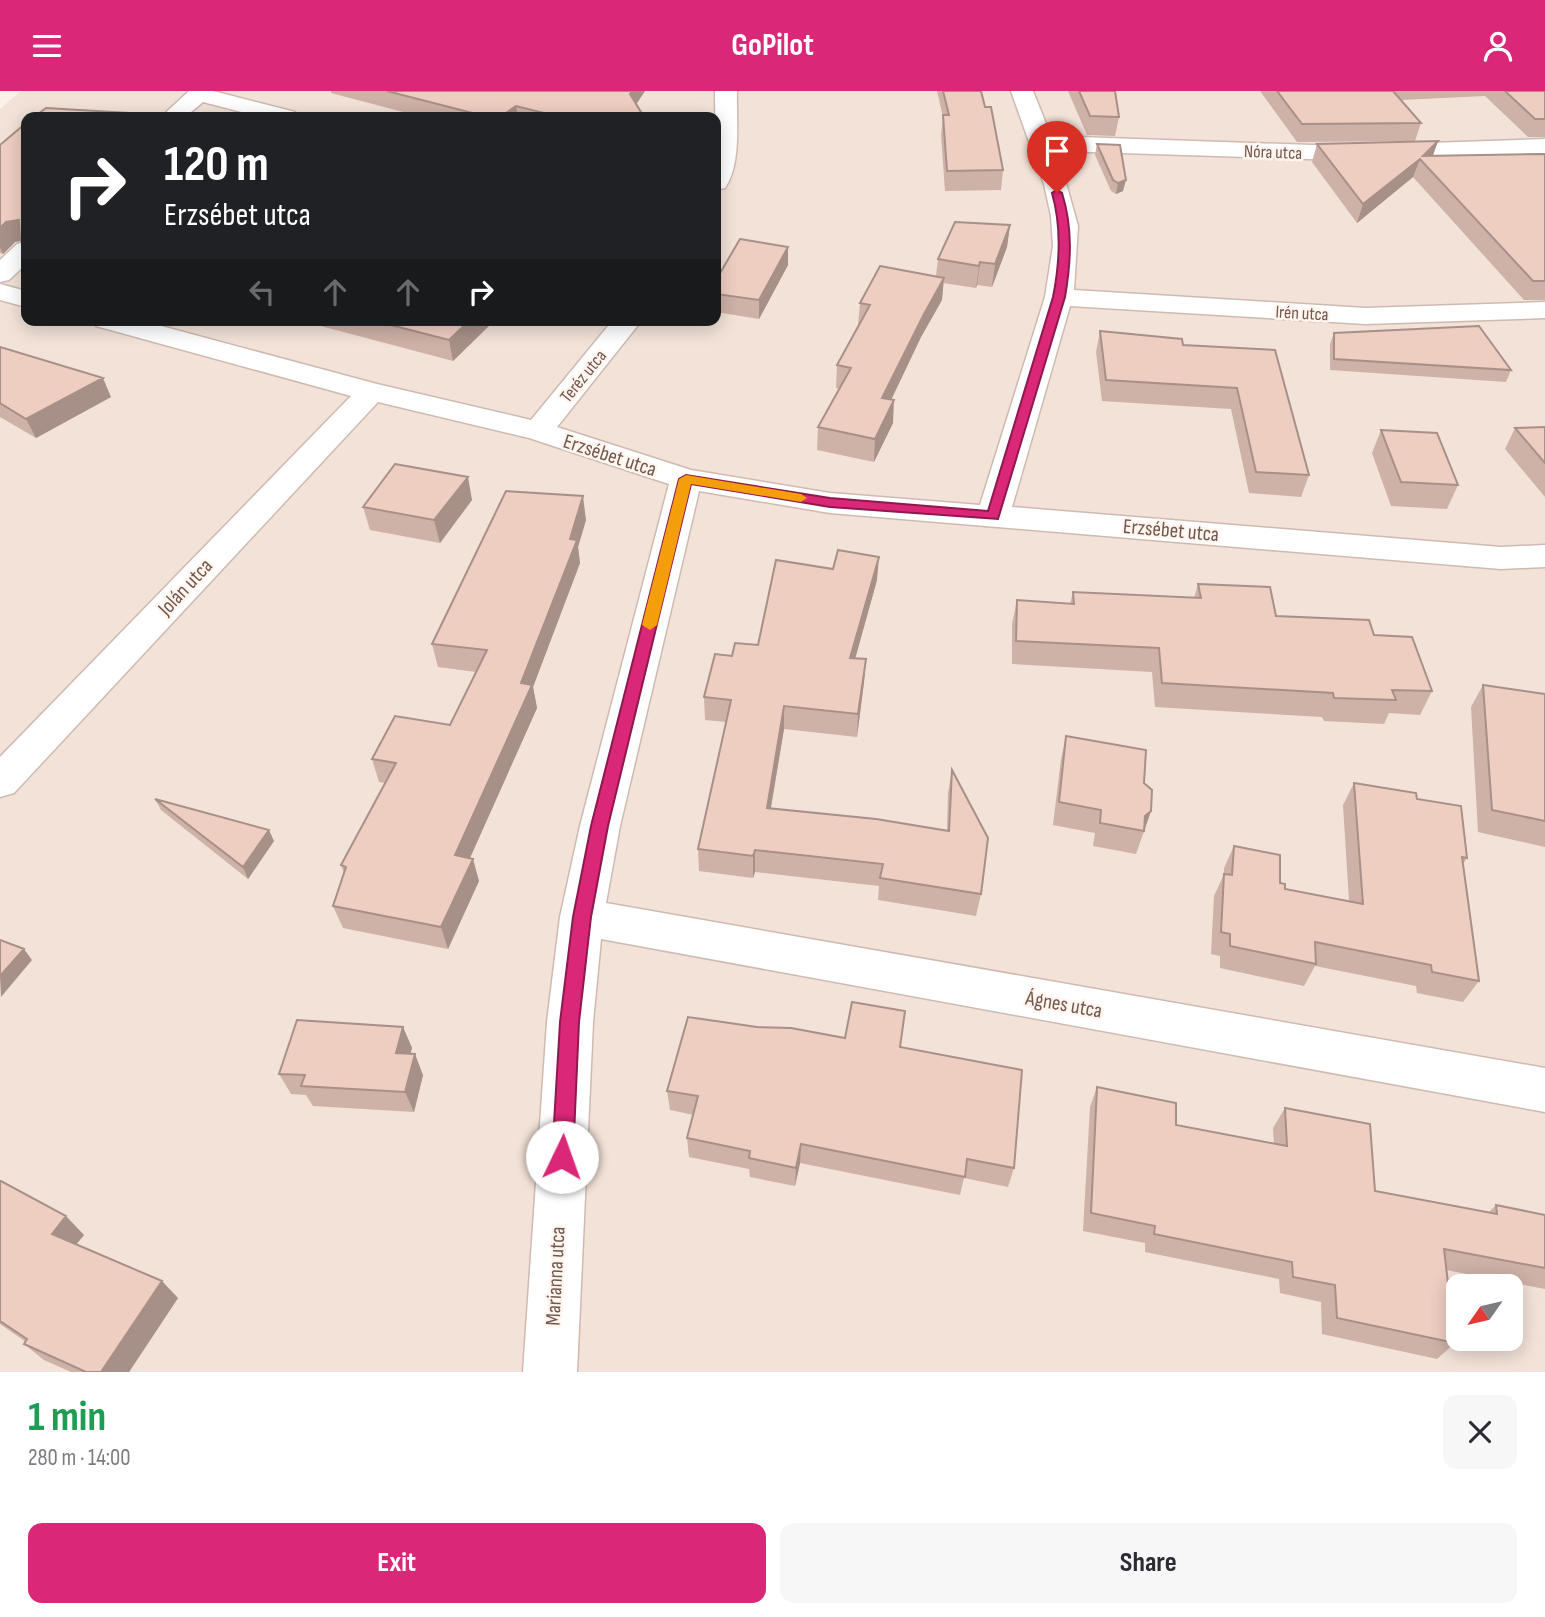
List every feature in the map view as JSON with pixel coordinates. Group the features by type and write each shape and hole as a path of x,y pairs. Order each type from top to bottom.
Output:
{"street":[{"path":"721,162 726,91"},
{"path":"993,516 1059,297 1064,268 1064,218 1042,143 1022,91"},
{"path":"178,112 200,92 270,112"},
{"name":"Nóra utca","path":"1042,143 1340,153 1545,146"},
{"path":"0,274 21,255"},
{"path":"0,292 21,298"},
{"name":"Irén utca","path":"1059,297 1365,316 1545,310"},
{"name":"Erzsébet utca","path":"128,326 371,392 538,431 686,479 830,503 1501,558 1545,556"},
{"name":"Teréz utca","path":"538,431 623,326"},
{"name":"Jolán utca","path":"0,782 371,392"},
{"name":"Marianna utca","path":"550,1372 570,1022 582,917 600,826 686,479"},
{"name":"Ágnes utca","path":"582,917 1545,1090"}],"shaded area":[{"path":"21,91 1545,91 1545,1372 0,1372 0,109"}],"building":[{"path":"387,91 632,91 630,94 641,112 540,112 516,106 507,112 469,112"},
{"path":"943,91 981,91 985,107 991,107 1003,170 947,171 943,115 949,115"},
{"path":"1079,91 1115,91 1119,117 1090,116"},
{"path":"1277,91 1393,91 1421,123 1302,124"},
{"path":"1505,91 1545,91 1545,119 1535,119"},
{"path":"46,108 113,112 41,112"},
{"path":"21,127 21,240 19,220 6,222 0,228 0,145"},
{"path":"1438,141 1423,156 1545,154 1545,281 1533,281 1420,159 1363,204 1317,144"},
{"path":"1097,144 1120,145 1126,180 1118,183 1113,180"},
{"path":"955,222 1010,225 995,264 980,262 979,266 938,259"},
{"path":"740,239 788,247 759,300 721,295 721,271"},
{"path":"880,266 944,278 882,398 894,400 875,439 818,427 851,368 837,365 870,305 860,303"},
{"path":"394,326 464,326 449,340"},
{"path":"1479,326 1511,370 1334,359 1334,333"},
{"path":"1100,331 1182,339 1183,345 1275,350 1309,475 1256,472 1237,388 1106,380"},
{"path":"0,347 103,378 26,419 0,403"},
{"path":"1545,427 1545,463 1515,428"},
{"path":"1381,430 1437,433 1458,485 1401,482"},
{"path":"395,464 468,477 434,520 363,507"},
{"path":"506,491 583,496 570,539 577,540 521,683 532,685 455,855 473,859 441,927 333,906 346,867 341,865 396,763 372,759 395,716 450,725 487,650 432,644"},
{"path":"838,550 879,557 850,658 866,659 858,714 784,706 767,808 876,819 949,831 952,770 988,838 981,894 880,878 883,864 755,850 753,856 698,849 731,700 704,697 715,654 732,656 735,643 758,645 776,560 833,569"},
{"path":"1198,584 1270,587 1276,616 1369,620 1374,635 1412,637 1432,691 1392,690 1396,700 1334,698 1333,693 1162,683 1159,648 1016,641 1017,600 1074,604 1073,592 1201,598"},
{"path":"1483,685 1545,694 1545,821 1492,810"},
{"path":"1066,736 1146,750 1144,783 1152,790 1151,811 1145,816 1144,831 1100,823 1101,810 1059,802"},
{"path":"1354,783 1416,793 1417,799 1461,806 1467,858 1462,857 1479,981 1432,972 1431,965 1315,942 1316,964 1230,946 1230,934 1221,932 1224,874 1232,875 1234,846 1280,855 1280,883 1285,884 1285,889 1363,904"},
{"path":"155,799 269,830 243,867"},
{"path":"0,940 24,949 0,976"},
{"path":"852,1002 905,1011 900,1047 1022,1070 1014,1168 967,1159 965,1177 801,1144 796,1168 749,1158 750,1151 687,1138 698,1096 667,1091 688,1017 757,1027 791,1028 845,1038"},
{"path":"297,1020 403,1027 396,1053 415,1054 405,1092 301,1086 305,1075 279,1074"},
{"path":"1097,1087 1176,1103 1176,1125 1287,1146 1285,1108 1370,1124 1375,1191 1497,1214 1496,1205 1545,1215 1545,1268 1444,1249 1447,1274 1446,1341 1337,1318 1335,1285 1293,1277 1292,1262 1154,1234 1155,1226 1091,1213"},
{"path":"0,1181 66,1216 52,1234 162,1281 101,1372 86,1372 24,1344 27,1339 0,1321"}],"slow traffic":[{"path":"650,625 686,479 801,498"}],"route":[{"path":"562,1157 570,1022 582,917 600,826 686,479 830,503 993,516 1059,297 1064,268 1064,218 1057,193"}]}
